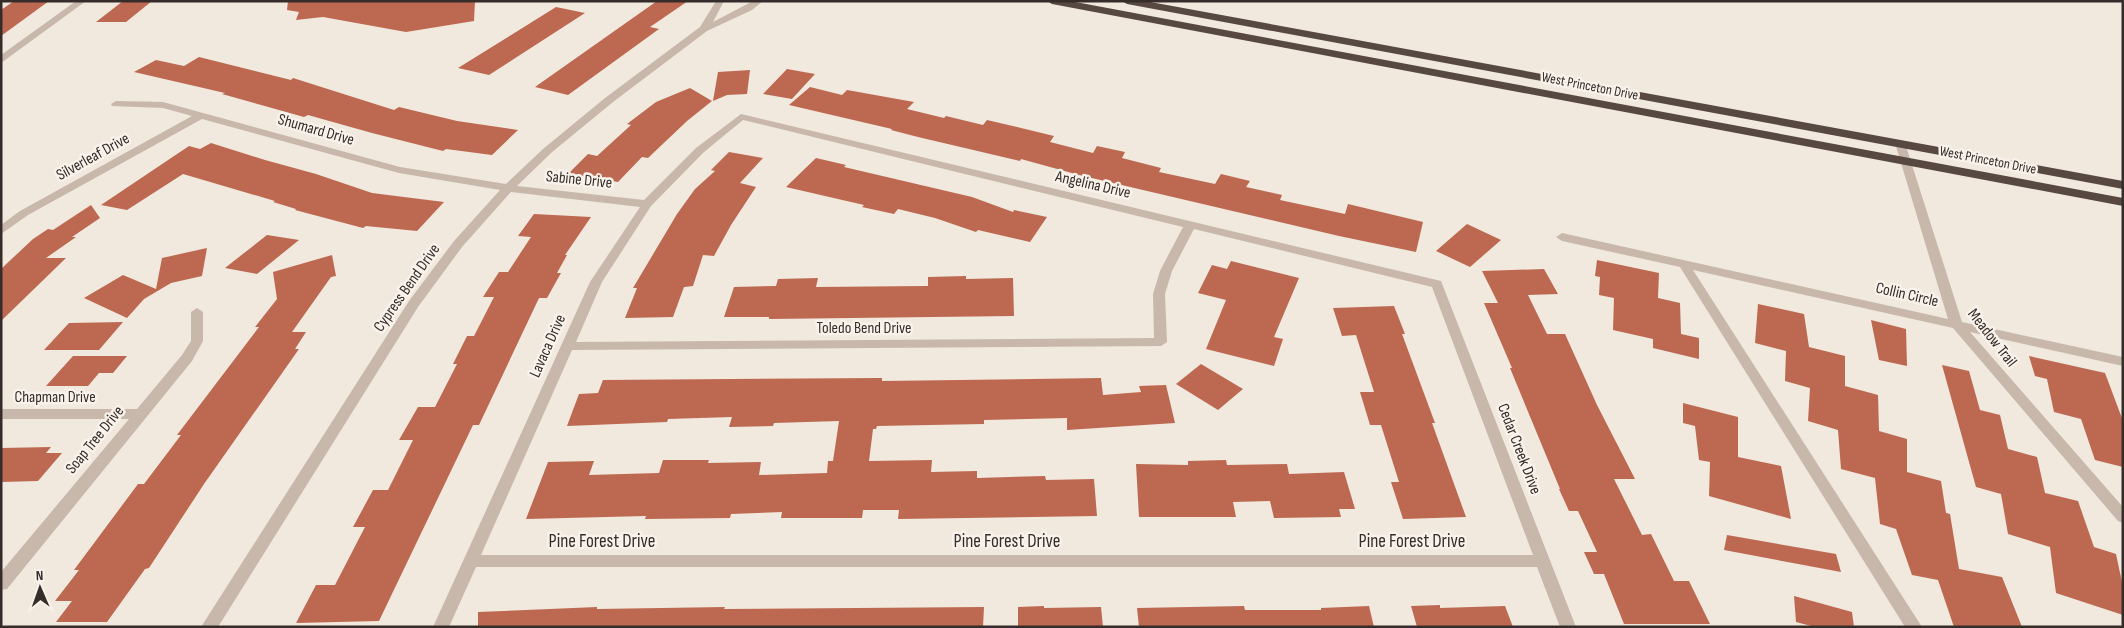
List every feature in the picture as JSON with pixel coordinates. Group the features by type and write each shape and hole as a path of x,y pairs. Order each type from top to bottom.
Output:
{"highway":[{"name":"West Princeton Drive","path":"1052,1 2123,202"},
{"name":"West Princeton Drive","path":"1127,1 2123,184"}],"street":[{"path":"1,60 82,1"},
{"name":"Cypress Bend Drive","path":"704,29 720,1"},
{"name":"Cypress Bend Drive","path":"209,627 413,304 458,244 508,188 547,151 595,111 704,29 749,8 759,1"},
{"name":"Shumard Drive","path":"116,104 163,105 400,170 508,188"},
{"name":"Silverleaf Drive","path":"1,230 24,212 202,115"},
{"name":"Lavaca Drive","path":"440,627 596,282 647,204 700,150 741,117"},
{"name":"Angelina Drive","path":"741,117 1437,284"},
{"name":"Meadow Trail","path":"1900,143 1956,324 2123,517"},
{"name":"Sabine Drive","path":"508,188 647,204"},
{"name":"Toledo Bend Drive","path":"567,346 1161,342 1158,294 1166,271 1190,224"},
{"name":"Collin Circle","path":"1562,237 2123,362"},
{"path":"1683,263 1914,627"},
{"name":"Cedar Creek Drive","path":"1437,284 1568,627"},
{"name":"Soap Tree Drive","path":"1,584 187,358 197,341 197,312"},
{"name":"Chapman Drive","path":"1,414 139,414"},
{"name":"Pine Forest Drive","path":"470,561 1543,561"}],"building":[{"path":"14,1 49,1 1,36 1,10"},
{"path":"123,1 152,1 126,22 96,22"},
{"path":"288,1 475,1 474,21 406,32 323,17 296,20 299,12 287,10"},
{"path":"657,1 688,1 650,27 659,29 568,95 535,87"},
{"path":"556,7 585,13 489,75 458,68"},
{"path":"199,57 291,80 293,78 394,110 399,107 457,121 518,130 492,155 446,149 443,151 308,115 304,117 222,94 225,93 134,72 156,60 184,66"},
{"path":"787,69 815,74 792,99 763,94"},
{"path":"750,70 747,94 727,95 713,101 718,72"},
{"path":"810,87 842,95 847,90 914,102 907,109 983,125 987,120 1017,127 1054,136 1050,142 1093,153 1097,146 1125,152 1122,158 1161,168 1159,172 1215,184 1221,174 1250,181 1246,187 1282,195 1280,200 1345,214 1348,204 1423,222 1416,252 1339,236 789,105"},
{"path":"690,88 712,101 687,121 648,158 642,157 618,182 568,174 588,154 597,156 631,125 627,124 656,102"},
{"path":"211,143 316,174 372,193 444,202 417,231 366,226 363,228 295,210 273,202 275,201 183,174 127,210 101,205 189,146 200,149"},
{"path":"729,152 763,158 740,183 756,187 731,225 714,256 703,255 693,286 684,287 673,317 625,318 637,288 633,288 677,214 695,189 715,171 711,170"},
{"path":"816,158 846,165 844,167 972,197 1013,212 1014,210 1047,217 1030,242 978,230 976,232 935,218 898,209 894,214 786,187"},
{"path":"91,205 100,218 46,258 66,258 1,321 1,269 33,239 48,229 53,230"},
{"path":"534,214 591,217 565,255 567,255 557,273 561,273 547,298 539,298 479,425 473,425 379,621 296,623 316,585 335,585 365,527 353,527 373,490 388,490 413,440 399,440 418,407 435,407 457,364 453,364 467,336 474,336 494,297 483,297 499,272 508,272 531,237 518,236"},
{"path":"1467,224 1501,240 1470,267 1436,251"},
{"path":"267,235 299,240 257,274 225,268"},
{"path":"207,248 202,276 171,283 144,299 127,318 84,298 123,275 156,289 162,258"},
{"path":"332,255 336,276 331,277 292,332 306,332 295,349 299,349 204,484 149,568 145,569 107,622 56,622 72,601 55,601 79,570 74,570 138,484 144,484 181,435 177,435 259,327 255,327 277,299 273,272"},
{"path":"1597,260 1659,273 1658,298 1680,303 1681,334 1699,338 1699,359 1653,348 1653,339 1613,330 1614,298 1599,295 1600,277 1595,276"},
{"path":"1231,261 1299,278 1274,337 1283,339 1274,366 1206,349 1226,300 1198,293 1212,265 1227,269"},
{"path":"1544,269 1558,294 1528,295 1547,334 1565,334 1597,405 1635,479 1614,479 1642,535 1651,534 1674,581 1689,581 1710,624 1624,624 1604,574 1594,574 1584,552 1597,552 1578,511 1569,511 1559,489 1510,368 1512,368 1484,303 1498,303 1482,271"},
{"path":"966,276 966,279 1013,278 1014,316 769,319 769,317 724,317 734,287 776,286 778,279 818,278 816,287 928,286 928,277"},
{"path":"1758,304 1804,314 1809,347 1845,356 1845,386 1878,395 1879,431 1907,439 1907,472 1941,481 1946,513 1950,514 1959,569 2002,577 2022,627 1954,627 1938,580 1912,575 1896,529 1880,524 1875,478 1841,469 1838,430 1808,421 1810,388 1785,381 1786,351 1755,343"},
{"path":"1394,306 1405,334 1402,334 1435,423 1432,423 1466,517 1403,519 1391,482 1399,482 1381,425 1370,425 1360,392 1374,392 1356,335 1342,336 1333,308"},
{"path":"1871,320 1906,329 1907,366 1879,360"},
{"path":"123,322 99,350 44,350 69,323"},
{"path":"73,356 127,356 113,373 99,373 88,386 46,386"},
{"path":"2029,356 2105,373 2123,421 2123,467 2095,460 2081,419 2054,412 2047,379 2035,376"},
{"path":"1201,364 1243,389 1218,410 1176,384"},
{"path":"1942,365 1969,371 1980,410 2000,415 2008,449 2037,457 2045,493 2078,501 2094,547 2116,554 2123,587 2123,615 2056,593 2050,547 2008,534 2001,494 1976,487"},
{"path":"882,378 882,381 1101,378 1103,395 1141,392 1139,386 1166,385 1175,423 1067,430 1067,418 984,420 984,424 877,426 876,429 873,429 869,461 932,460 931,472 977,471 977,478 1045,476 1046,480 1094,479 1097,516 898,519 899,510 863,510 862,518 781,518 782,512 731,514 730,518 645,519 646,516 526,519 548,462 594,461 589,475 659,473 663,460 709,460 708,463 761,462 759,475 827,473 828,461 833,461 839,421 774,423 773,426 729,427 732,417 567,426 579,394 598,393 603,380"},
{"path":"1683,403 1738,417 1738,457 1781,466 1791,519 1709,496 1710,462 1699,460 1695,426 1683,423"},
{"path":"51,447 46,453 62,453 38,481 1,482 1,448"},
{"path":"1226,460 1227,465 1287,464 1289,474 1344,472 1355,509 1339,509 1341,517 1274,518 1270,501 1233,502 1236,517 1139,517 1136,464 1188,465 1188,461"},
{"path":"1727,535 1836,554 1841,572 1724,550"},
{"path":"1794,596 1852,612 1854,627 1815,627 1796,622"},
{"path":"1440,605 1440,608 1505,606 1513,627 1417,627 1411,606"},
{"path":"1044,606 1044,608 1101,607 1103,627 1018,627 1018,607"},
{"path":"1244,606 1245,610 1321,610 1321,608 1369,606 1374,627 1139,627 1137,608"},
{"path":"597,607 597,609 725,607 724,609 984,607 983,627 478,627 478,612"}]}
